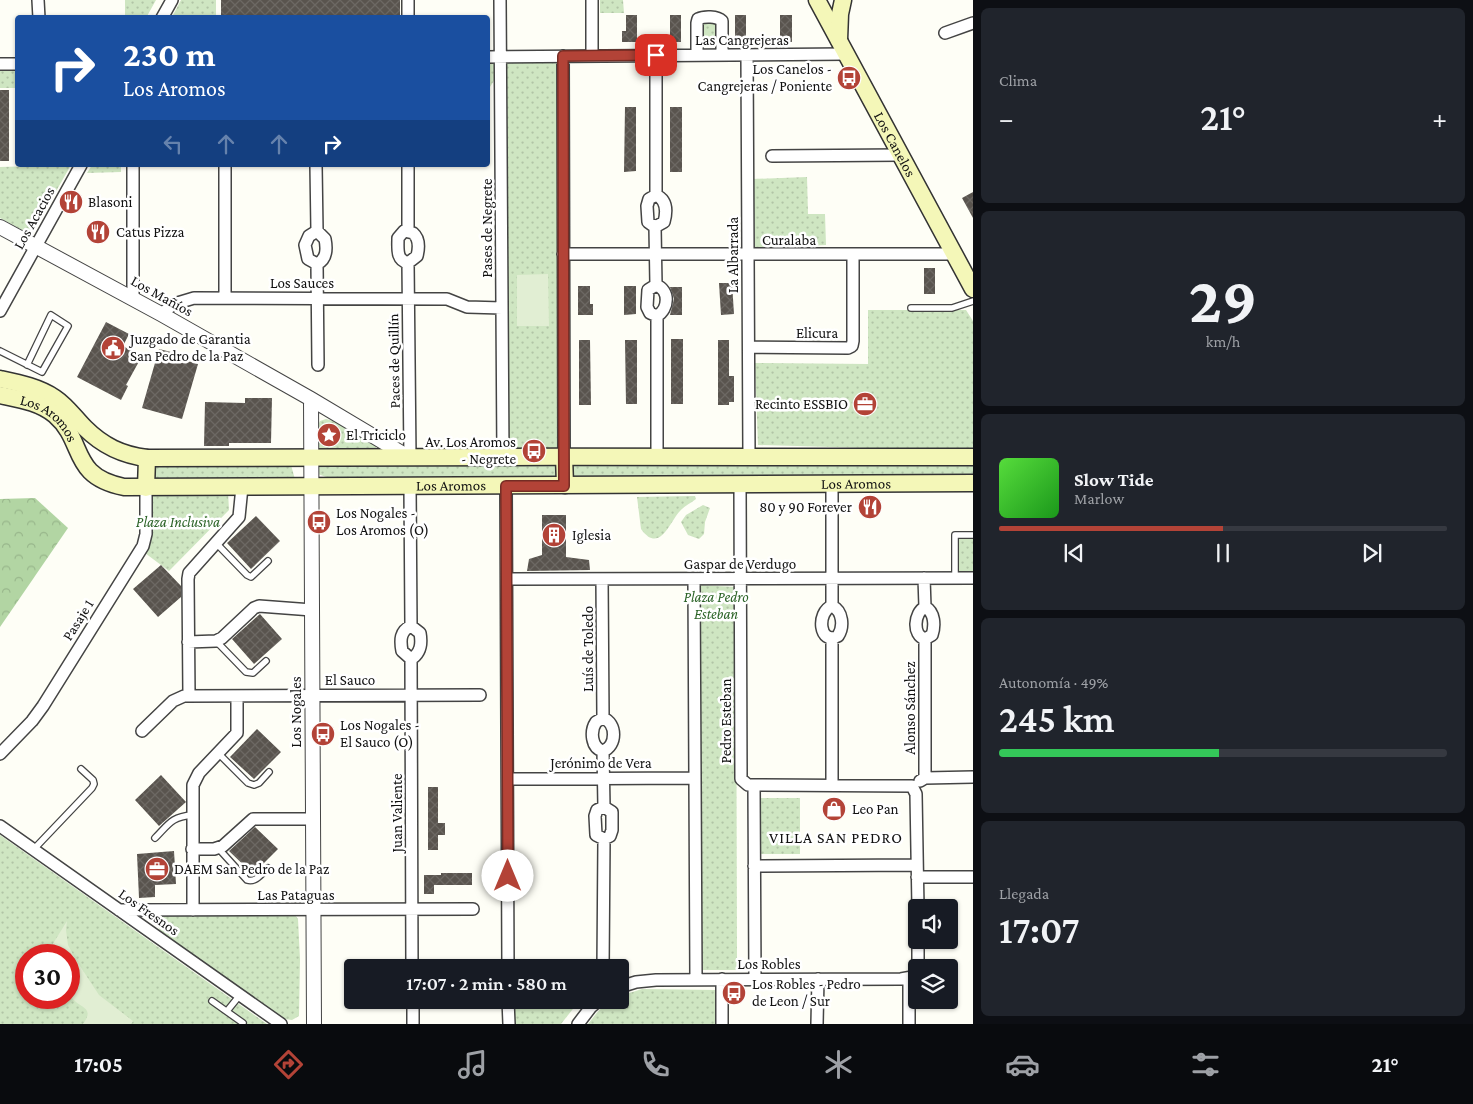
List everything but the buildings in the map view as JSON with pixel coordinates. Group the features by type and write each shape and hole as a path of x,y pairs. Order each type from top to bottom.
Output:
{"main road":[{"name":"Los Canelos","path":"817,0 973,289"},
{"path":"843,0 839,28 843,48"},
{"name":"Los Aromos","path":"0,379 46,392 64,405 85,428 104,444 126,454 147,458 973,457"},
{"name":"Los Aromos","path":"0,396 37,404 56,416 69,433 82,462 102,480 124,487 973,483"},
{"path":"564,456 564,486"},
{"path":"807,456 807,483"},
{"path":"146,488 147,458"}],"street":[{"path":"38,0 39,15"},
{"path":"164,15 172,0"},
{"path":"408,0 408,15"},
{"name":"Pases de Negrete","path":"500,0 502,457"},
{"path":"592,0 592,56"},
{"path":"697,55 697,23 698,19 702,17 719,18 722,21 722,55"},
{"path":"945,33 973,23"},
{"name":"Las Cangrejeras","path":"490,57 722,55 843,48"},
{"name":"La Albarrada","path":"747,54 749,456"},
{"path":"656,55 656,195"},
{"path":"563,56 564,456"},
{"path":"0,64 15,64"},
{"path":"772,156 901,155"},
{"name":"Los Acacios","path":"0,311 80,167"},
{"path":"133,167 133,299"},
{"path":"225,167 225,298"},
{"path":"316,167 316,232"},
{"name":"Paces de Quillín","path":"408,167 408,231"},
{"path":"655,227 664,222 666,214 665,203 656,195"},
{"path":"655,227 650,225 646,218 647,202 656,195"},
{"name":"Los Mañíos","path":"0,227 161,314 311,399 410,458"},
{"path":"655,227 656,284"},
{"name":"Paces de Quillín","path":"408,264 399,257 398,241 401,233 408,231 415,234 418,242 417,256 408,264 410,458"},
{"path":"316,232 325,238 326,252 323,260 317,264"},
{"path":"316,232 309,236 305,245 308,259 317,264"},
{"name":"Curalaba","path":"564,254 954,254"},
{"name":"Elicura","path":"749,348 848,348 852,346 854,341 853,254"},
{"path":"317,264 318,365"},
{"path":"656,284 663,288 666,301 665,309 657,316 657,456"},
{"path":"656,284 648,290 647,307 650,313 657,316"},
{"name":"Los Sauces","path":"161,314 174,304 187,299 225,298 447,299 467,307 502,308"},
{"name":"Los Nogales","path":"311,399 314,1024"},
{"path":"832,483 832,606"},
{"name":"Pedro Esteban","path":"740,484 741,776 745,784 754,785"},
{"name":"Juan Valiente","path":"410,486 411,626"},
{"path":"506,486 508,959"},
{"path":"189,696 189,575 239,517 242,487"},
{"name":"Pasaje 1","path":"0,754 32,721 43,706 143,546 146,534 146,488"},
{"path":"924,578 925,607"},
{"name":"Gaspar de Verdugo","path":"507,579 973,578"},
{"name":"Luís de Toledo","path":"602,579 603,718"},
{"name":"Pedro Esteban","path":"694,579 696,979"},
{"path":"188,642 216,641 222,638 254,608 259,606 312,610"},
{"path":"832,606 840,613 841,630 838,636 832,638 826,637 823,634 822,617 825,610 832,606"},
{"path":"925,607 933,614 934,630 932,636 925,639 920,637 918,633 917,616 919,611 925,607"},
{"name":"Juan Valiente","path":"411,626 420,633 421,642 418,654 411,659"},
{"name":"Juan Valiente","path":"411,626 402,633 401,646 404,654 411,659"},
{"path":"832,638 832,785"},
{"name":"Alonso Sánchez","path":"925,639 925,778"},
{"name":"Juan Valiente","path":"411,659 412,959"},
{"name":"El Sauco","path":"142,731 173,701 189,696 480,695"},
{"path":"193,910 192,790 194,780 236,733 237,696"},
{"path":"603,718 609,721 612,727 613,742 609,748 603,751 594,744 593,728 596,722 603,718"},
{"path":"603,751 604,807"},
{"path":"913,787 925,778 973,777"},
{"name":"Jerónimo de Vera","path":"508,779 695,778"},
{"path":"755,979 754,785 906,784 913,787 916,794 918,899"},
{"path":"604,807 597,810 595,816 596,835 604,839"},
{"path":"604,807 612,812 612,830 610,836 604,839"},
{"path":"192,849 218,848 223,846 253,819 313,819"},
{"name":"Los Fresnos","path":"0,826 281,1024"},
{"path":"603,959 604,839"},
{"path":"754,866 917,865"},
{"path":"917,877 973,877"},
{"name":"Las Pataguas","path":"120,910 473,909"},
{"name":"Los Robles","path":"629,985 646,980 818,979 908,976"},
{"path":"722,979 722,1024"},
{"path":"817,1024 818,979"},
{"path":"413,1009 413,1024"},
{"path":"508,1009 509,1024"},
{"path":"578,1024 589,1009"},
{"path":"909,1024 910,1009"}],"lane":[{"path":"911,308 952,308 973,301"},
{"path":"0,351 27,365 42,372 68,326 51,315 27,365"},
{"path":"955,578 955,535 973,535"},
{"path":"216,543 247,575 252,577 268,561"},
{"path":"216,641 246,672 253,673 266,661"},
{"path":"218,753 248,783 254,785 260,783 269,772"},
{"path":"34,849 92,788 93,780 81,769"},
{"path":"155,838 174,819 179,816 192,815"},
{"path":"218,848 247,880 254,880 268,868"},
{"path":"227,1011 240,995"},
{"path":"212,1001 243,1022"}],"green space":[{"path":"125,0 156,0 148,15 125,15"},
{"path":"181,0 216,0 216,15 173,15"},
{"path":"600,0 623,0 624,13 600,13"},
{"path":"701,23 719,23 719,45 701,45"},
{"path":"559,62 560,453 508,453 505,63"},
{"path":"490,63 497,63 497,76 490,87"},
{"path":"0,68 15,68 15,88 0,88"},
{"path":"0,167 70,167 31,235 0,218"},
{"path":"91,167 121,167 121,172 87,173"},
{"path":"807,177 808,214 825,214 826,245 755,248 753,179"},
{"path":"548,274 549,326 517,326 517,275"},
{"name":"Recinto ESSBIO","path":"868,310 966,310 973,321 973,451 758,445 755,363 868,364"},
{"path":"326,419 338,422 374,443 376,450 321,450 317,444 316,432 320,421"},
{"path":"973,464 973,476 326,477 318,474 318,465"},
{"path":"291,465 296,483 153,480 154,466"},
{"name":"Plaza Inclusiva","path":"228,492 229,510 169,571 145,553 149,537 153,495"},
{"path":"695,496 696,499 682,509 664,534 654,539 641,529 637,497"},
{"path":"35,498 68,528 0,627 0,499"},
{"path":"703,505 710,508 705,522 704,534 699,539 688,535 681,522 686,515"},
{"path":"956,536 973,536 973,573 956,573"},
{"name":"Plaza Pedro Esteban","path":"697,585 736,587 737,970 701,970"},
{"path":"761,798 800,798 800,854 761,854"},
{"path":"0,835 267,1024 0,1024"},
{"path":"163,914 294,914 298,919 300,959 299,1016 292,1020 284,1019 160,932 157,923"},
{"path":"67,921 68,944 53,944"},
{"path":"80,966 99,995 133,1021 131,1024 83,1024 88,1014 80,1005"},
{"path":"642,989 716,990 717,1024 588,1024 601,1009 629,1009 629,993"},
{"path":"514,1009 573,1009 561,1024 514,1024"}],"place":[{"name":"Los Canelos - Cangrejeras / Poniente","path":"849,78"},
{"name":"Blasoni","path":"71,202"},
{"name":"Catus Pizza","path":"98,232"},
{"name":"Juzgado de Garantia San Pedro de la Paz","path":"113,348"},
{"name":"Recinto ESSBIO","path":"865,404"},
{"name":"El Triciclo","path":"329,435"},
{"name":"Av. Los Aromos - Negrete","path":"534,451"},
{"name":"80 y 90 Forever","path":"870,507"},
{"name":"Los Nogales - Los Aromos (O)","path":"319,522"},
{"name":"Iglesia","path":"554,535"},
{"name":"Los Nogales - El Sauco (O)","path":"323,734"},
{"name":"Leo Pan","path":"834,809"},
{"name":"DAEM San Pedro de la Paz","path":"157,869"},
{"name":"Los Robles - Pedro de Leon / Sur","path":"734,993"}],"district":[{"name":"VILLA SAN PEDRO","path":"836,837"}],"route":[{"path":"508,876 506,486 564,486 563,56 656,55"}]}
